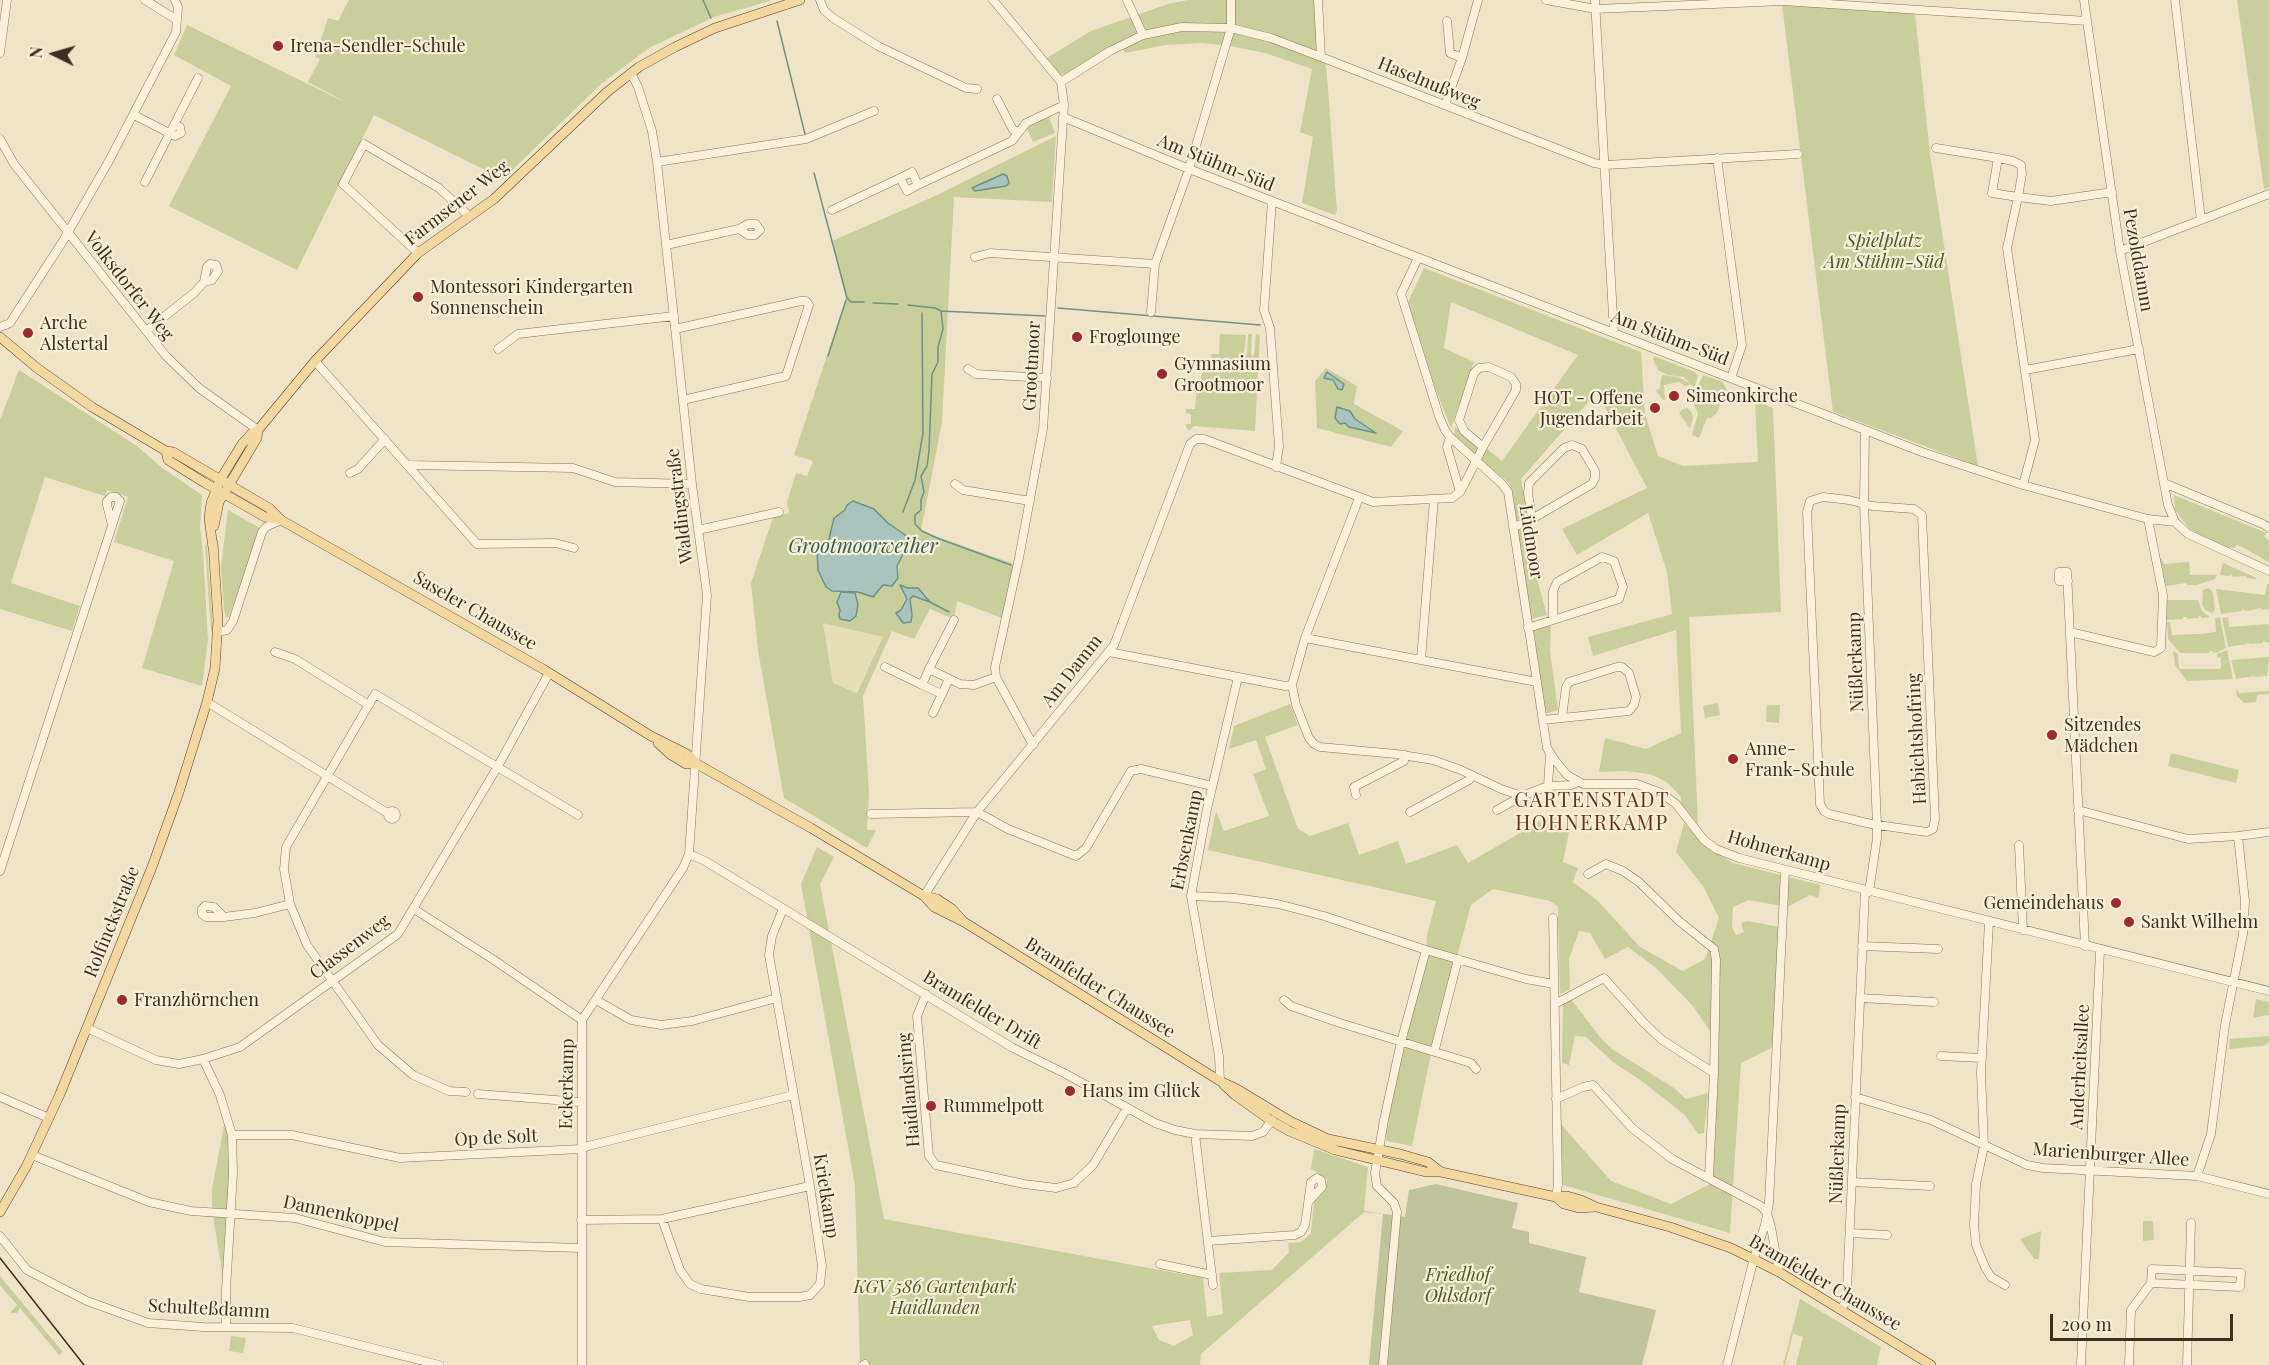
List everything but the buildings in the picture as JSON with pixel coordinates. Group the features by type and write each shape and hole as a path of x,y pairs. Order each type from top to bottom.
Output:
{"main road":[{"name":"Farmsener Weg","path":"219,492 257,438 258,430 315,361 418,253 507,188 607,92 631,72 692,38 734,21 800,0"},
{"name":"Saseler Chaussee","path":"0,337 37,368 92,407 269,508 281,520 549,673 651,736 687,754 697,764 796,819"},
{"name":"Saseler Chaussee","path":"166,451 168,459 219,492 265,517 281,520"},
{"name":"Rolfinckstraße","path":"0,1212 32,1155 87,1028 165,831 207,702 215,668 218,632 213,548 219,492"},
{"name":"Bramfelder Chaussee","path":"796,819 924,896 934,907 964,922 1220,1081 1235,1095 1325,1147 1426,1172 1442,1172 1556,1197 1564,1204 1579,1208 1596,1207 1700,1236 1754,1258 1931,1365"},
{"name":"Bramfelder Chaussee","path":"1275,1117 1338,1143 1380,1150 1428,1162 1442,1172"}],"street":[{"path":"145,0 177,20"},
{"path":"0,327 10,323 68,232 134,115 176,32 178,7 175,0"},
{"path":"820,0 824,10 833,18 878,46 966,88 976,89"},
{"path":"993,0 1061,82"},
{"path":"1127,0 1143,35"},
{"path":"1151,312 1155,264 1189,169 1231,28 1231,0"},
{"path":"1318,0 1321,57"},
{"path":"1445,105 1462,57 1478,0"},
{"path":"1545,0 1596,9 1783,1 1915,4 2087,21"},
{"path":"1595,0 1614,333"},
{"name":"Pezolddamm","path":"2084,0 2120,251 2168,505 2175,522"},
{"path":"2175,0 2201,220"},
{"path":"0,53 5,2"},
{"path":"1448,21 1450,53 1462,57"},
{"name":"Haselnußweg","path":"1061,82 1110,51 1143,35 1182,27 1231,28 1272,38 1594,163 1606,165 1798,154"},
{"name":"Waldingstraße","path":"631,72 652,131 657,162 692,484 707,596 697,764"},
{"path":"145,182 198,78"},
{"name":"Grootmoor","path":"996,677 996,658 1043,429 1064,105 1061,82"},
{"path":"998,99 1013,130 1019,132"},
{"path":"900,178 907,191 1012,141 1026,123 1064,105"},
{"path":"657,162 806,139 874,111"},
{"path":"134,115 170,133"},
{"name":"Am Stühm-Süd","path":"1063,117 1189,169 1922,452 2023,485 2148,519 2175,522 2188,534 2269,571"},
{"name":"Volksdorfer Weg","path":"0,139 14,164 166,357 192,382 258,430"},
{"path":"418,253 344,184 364,144 439,188 469,216"},
{"path":"1936,148 2013,161 2020,165 2022,174 2007,248 2035,440 2023,485"},
{"path":"1717,158 1742,345 1731,378"},
{"path":"1998,158 1992,193 2051,201 2112,192"},
{"path":"832,210 912,172 918,185"},
{"path":"2120,251 2269,194"},
{"path":"1272,201 1264,310 1270,328 1279,446 1276,467 1373,502 1452,498 1460,492 1516,388 1511,376 1489,367 1481,368 1474,374 1459,417 1459,423 1464,430 1483,447"},
{"path":"666,245 739,229"},
{"path":"975,256 990,253 1155,264"},
{"name":"Lüdmoor","path":"1418,258 1401,294 1439,416 1450,437 1506,489 1550,754"},
{"path":"146,331 194,293 204,282"},
{"path":"675,329 801,301 806,301 809,305 786,376 683,400"},
{"path":"498,349 518,334 674,316"},
{"path":"2025,370 2139,349"},
{"path":"315,361 477,544 555,543 574,548"},
{"path":"968,369 976,374 1047,378"},
{"name":"Nüßlerkamp","path":"1841,1309 1845,1303 1847,1288 1862,946 1867,892 1877,838 1864,504 1865,430"},
{"path":"1450,437 1447,447 1460,492"},
{"path":"350,473 358,469 385,439"},
{"name":"Am Damm","path":"924,896 977,812 1114,645 1190,444 1196,439 1204,439 1276,467"},
{"path":"1514,527 1532,519 1592,484 1595,471 1582,449 1572,445 1564,448 1529,483 1528,493 1532,519"},
{"path":"409,465 573,468 615,482 692,484"},
{"path":"2164,483 2269,528"},
{"path":"955,484 963,490 1030,501"},
{"name":"Habichtshofring","path":"1823,497 1914,509 1922,515 1935,819 1933,829 1925,833 1877,825 1826,812 1822,809 1819,799 1808,506 1811,499 1823,497"},
{"path":"1359,498 1305,638 1292,685 1303,724 1314,744 1320,747 1433,760 1522,796"},
{"path":"1421,660 1434,499"},
{"path":"698,530 779,512"},
{"path":"2070,632 2154,652 2161,648 2163,595 2148,519"},
{"path":"218,632 229,628 236,614 262,532 266,527 281,520"},
{"path":"0,871 112,525"},
{"path":"1528,628 1619,599 1623,586 1614,561 1602,557 1557,582 1553,591 1553,619"},
{"path":"2068,581 2085,946"},
{"path":"218,620 230,620 236,614"},
{"path":"922,685 954,620"},
{"path":"1305,638 1537,682"},
{"path":"275,652 295,659 369,705"},
{"path":"1109,652 1286,686 1292,685"},
{"path":"885,667 942,694"},
{"path":"1543,720 1629,711 1636,697 1629,673 1622,668 1617,668 1568,683 1562,717"},
{"path":"929,669 960,684 974,685 996,677 1033,745"},
{"name":"Classenweg","path":"87,1028 156,1060 179,1064 203,1059 240,1047 398,934 498,766 549,673"},
{"name":"Erbsenkamp","path":"1220,1081 1219,1056 1191,896 1212,786 1238,676"},
{"path":"933,713 949,679"},
{"path":"466,1092 449,1091 413,1075 378,1045 307,945 290,903 284,869 286,848 375,694 578,815"},
{"path":"207,702 389,814"},
{"path":"1550,754 1567,774 1578,782"},
{"path":"1548,786 1550,754"},
{"path":"1356,795 1354,787 1404,761 1405,755"},
{"name":"Eckerkamp","path":"582,1365 582,1020 690,854 697,764"},
{"path":"871,814 977,812 1008,829 1076,856 1086,848 1131,771 1141,769 1212,786"},
{"path":"1410,812 1469,780 1472,776"},
{"name":"Hohnerkamp","path":"1497,810 1522,796 1548,786 1571,785 1578,782 1595,785 1637,784 1661,793 1676,804 1697,832 1716,849 1739,858 2269,992"},
{"path":"2078,810 2188,839 2269,832"},
{"path":"2197,1176 2211,1134 2225,1025 2243,934 2245,901 2238,836"},
{"path":"2019,846 2023,930"},
{"name":"Bramfelder Drift","path":"690,854 1013,1048 1155,1123 1195,1134 1256,1135 1265,1130 1275,1117"},
{"path":"1588,874 1606,864 1623,871 1639,882 1679,921 1714,949 1716,960 1714,1073 1709,1177"},
{"path":"1727,1365 1767,1213 1785,871"},
{"path":"1191,896 1278,904 1324,916 1426,950 1526,979 1554,984"},
{"path":"224,917 255,913 290,903"},
{"path":"414,909 582,1020"},
{"name":"Krietkamp","path":"662,1219 680,1270 690,1284 700,1289 725,1294 775,1298 806,1296 814,1292 822,1278 810,1186 793,1095 770,945 783,909"},
{"path":"1553,918 1558,1184 1556,1197"},
{"path":"1989,922 1982,1058 1984,1146 1976,1184 1975,1239 1988,1274 2005,1285"},
{"path":"1862,946 1938,949"},
{"path":"1383,1365 1397,1212 1394,1203 1377,1186 1375,1176 1401,1042 1426,950"},
{"name":"Anderheitsallee","path":"2082,1365 2100,950"},
{"path":"1435,1049 1458,959"},
{"path":"1555,1004 1604,978 1662,1040 1714,1073"},
{"name":"Haidlandsring","path":"926,994 918,1016 929,1156 936,1165 1024,1184 1056,1188 1074,1183 1093,1165 1127,1108"},
{"path":"596,1000 631,1020 661,1025 692,1021 777,998"},
{"path":"1860,998 1934,1002"},
{"path":"1284,1000 1291,1005 1471,1063 1476,1068"},
{"path":"1941,1056 1982,1058"},
{"path":"203,1059 220,1095 232,1136 233,1173 226,1327"},
{"path":"1556,1099 1593,1085 1632,1128 1651,1144 1672,1159 1761,1206 1767,1213 1779,1272"},
{"path":"478,1094 581,1102"},
{"name":"Op de Solt","path":"232,1136 292,1135 400,1158 581,1149 793,1095"},
{"name":"Marienburger Allee","path":"1855,1096 1931,1120 2027,1166 2090,1172 2197,1176 2269,1194"},
{"path":"0,1097 49,1118"},
{"path":"1195,1134 1213,1285"},
{"name":"Dannenkoppel","path":"32,1155 166,1207 231,1215 274,1215 295,1218 385,1242 581,1248"},
{"path":"1852,1182 1930,1186"},
{"path":"581,1220 662,1219 810,1186"},
{"path":"1208,1240 1295,1236 1305,1226 1309,1201"},
{"path":"2187,1365 2191,1223"},
{"path":"1850,1233 1887,1236"},
{"name":"Schulteßdamm","path":"0,1236 22,1267 87,1301 148,1323 203,1327 293,1328 439,1365"},
{"path":"1160,1264 1212,1275"},
{"path":"2129,1365 2131,1310 2151,1283 2152,1269 2241,1273 2240,1287 2151,1283"}],"shaded area":[{"path":"823,622 884,637 857,693 833,683"}],"green space":[{"path":"349,0 770,1 714,17 649,48 601,84 503,179 374,115 297,270 169,206 231,86 174,55 187,25 349,104 308,82 320,59 315,57 328,18 338,21"},
{"path":"1188,0 1314,0 1318,60 1326,63 1337,211 1335,215 1302,203 1313,137 1300,132 1312,69 1265,53 1202,43 1165,45 1125,53 1121,42 1061,76 1047,58 1091,31 1168,4"},
{"path":"2237,0 2269,0 2269,187 2264,189"},
{"name":"Spielplatz Am Stühm-Süd","path":"1782,5 1915,13 1930,154 1978,466 1833,412"},
{"path":"1049,117 1055,133 1033,142 1026,126"},
{"path":"1056,136 1052,202 954,197 942,422 921,531 1014,564 1002,618 957,601 954,619 930,609 914,639 892,631 863,696 869,793 867,830 876,830 867,848 784,798 758,650 751,583 773,517 789,513 787,502 796,473 807,476 813,461 794,455 846,298 832,241 935,196","holes":["874,509 894,528 899,561 898,578 883,585 873,597 858,592 832,591 817,550 829,539 846,510","823,623 883,637 857,693 833,683"]},
{"path":"1424,268 1641,352 1645,414 1658,456 1683,466 1758,462 1755,401 1773,408 1781,612 1689,617 1698,824 1681,804 1681,797 1668,783 1659,778 1649,774 1625,771 1599,772 1605,738 1646,749 1681,733 1676,630 1593,656 1588,637 1672,614 1667,572 1648,513 1577,555 1562,529 1647,488 1597,392 1521,479 1528,516 1516,521 1512,490 1508,482 1479,459 1486,448 1502,461 1578,355 1451,302 1444,348 1474,362 1451,428 1435,388 1408,302"},
{"path":"1220,334 1246,335 1244,355 1247,355 1248,334 1252,334 1251,355 1254,356 1256,334 1260,335 1255,431 1194,426 1189,431 1186,427 1186,424 1191,424 1191,414 1186,413 1186,409 1195,409 1197,387 1191,386 1192,381 1200,381 1205,362 1210,362 1212,354 1219,354"},
{"path":"1654,356 1695,372 1698,376 1694,388 1684,377 1668,375 1658,370"},
{"path":"1326,368 1357,386 1354,404 1403,431 1391,447 1317,428 1315,381"},
{"path":"19,370 137,446 161,467 202,495 200,528 208,640 202,686 142,668 174,561 114,542 128,497 107,490 105,496 45,477 11,583 80,606 72,631 0,609 0,420"},
{"path":"1662,375 1678,377 1691,384 1685,386 1679,382 1664,385 1665,400 1663,400 1655,389 1659,390"},
{"path":"1703,375 1723,382 1727,391 1721,389 1720,392 1724,393 1717,413 1707,418 1699,438 1692,435 1698,414 1692,400"},
{"path":"1688,408 1693,418 1690,429 1679,413"},
{"path":"1455,427 1481,448 1475,456 1454,436"},
{"path":"2174,495 2267,533 2264,536 2269,541 2269,562 2236,545 2235,548 2224,547 2189,528 2175,510"},
{"path":"228,510 260,528 229,617 226,617 221,567"},
{"path":"1531,525 1532,561 1547,615 1531,619 1517,528"},
{"path":"207,545 213,629 211,632 205,546"},
{"path":"2160,559 2164,564 2189,562 2190,575 2217,575 2215,579 2197,585 2186,583 2166,586"},
{"path":"2223,563 2257,578 2221,575"},
{"path":"2267,584 2269,584 2269,609 2246,611 2242,609 2242,611 2221,614 2216,589 2265,595"},
{"path":"2209,588 2213,593 2215,610 2212,613 2205,610 2202,604 2203,590"},
{"path":"2166,600 2198,600 2202,611 2210,617 2201,618 2199,616 2187,619 2183,617 2183,619 2167,620"},
{"path":"2220,617 2226,648 2216,653 2210,651 2209,653 2180,653 2168,639 2167,622 2170,622 2172,635 2199,634 2216,632 2215,618"},
{"path":"2228,617 2229,627 2269,624 2269,643 2263,641 2263,643 2247,643 2228,647 2222,618"},
{"path":"1551,623 1550,651 1558,710 1545,714 1533,626"},
{"path":"2227,650 2233,679 2187,681 2175,665 2173,651 2178,654 2179,669 2221,669 2221,658 2217,657 2217,654"},
{"path":"2269,657 2267,676 2236,679 2231,660"},
{"path":"2236,688 2239,693 2269,691 2269,694 2257,695 2256,702 2244,703 2237,696"},
{"path":"1718,703 1720,715 1705,718 1703,706"},
{"path":"1290,704 1298,725 1265,737 1298,829 1310,836 1348,823 1359,855 1398,841 1406,864 1457,845 1468,863 1546,818 1556,819 1569,832 1563,862 1578,868 1573,882 1598,901 1640,947 1683,971 1705,959 1719,918 1703,886 1676,852 1684,823 1702,843 1733,863 1820,885 1819,898 1810,895 1787,907 1749,900 1733,907 1732,927 1736,935 1744,932 1741,923 1748,921 1779,927 1773,1047 1741,1063 1730,1233 1563,1185 1560,1123 1611,1181 1671,1204 1710,1184 1718,1051 1710,1031 1692,1005 1656,968 1628,947 1605,959 1590,933 1579,931 1569,959 1570,989 1560,994 1558,907 1550,901 1493,889 1471,905 1432,1049 1412,1146 1386,1141 1387,1119 1425,963 1427,935 1436,901 1208,850 1216,811 1224,831 1269,816 1253,774 1266,769 1256,740 1229,749 1234,726"},
{"path":"1767,705 1780,705 1779,723 1766,722"},
{"path":"2171,753 2239,770 2236,783 2168,766"},
{"name":"KGV 586 Gartenpark Haidlanden","path":"817,847 834,857 820,884 884,1219 1203,1278 1207,1317 1223,1314 1219,1273 1272,1270 1289,1252 1288,1243 1301,1242 1311,1233 1314,1201 1326,1189 1327,1179 1311,1169 1314,1149 1368,1167 1364,1211 1201,1354 1200,1365 860,1365 855,1186 801,884","holes":["1190,1320 1193,1335 1174,1346 1159,1340 1152,1326"]},
{"path":"1570,998 1612,1049 1674,1088 1686,1099 1708,1093 1704,1133 1698,1134 1685,1115 1613,1062 1586,1037 1575,1036 1569,1065 1562,1063 1563,1002"},
{"path":"2256,999 2269,1002 2269,1015 2253,1018"},
{"path":"2269,1036 2269,1042 2263,1046 2229,1049 2230,1039"},
{"path":"225,1121 231,1172 223,1278 212,1210 212,1189"},
{"name":"Friedhof Ohlsdorf","path":"1436,1184 1518,1203 1512,1228 1529,1232 1529,1243 1586,1257 1579,1292 1656,1310 1642,1365 1369,1365 1383,1214 1364,1212 1201,1354 1364,1211 1405,1217 1409,1190"},
{"path":"2143,1221 2153,1221 2154,1240 2143,1241"},
{"path":"2041,1231 2039,1259 2034,1259 2020,1239"},
{"path":"0,1276 63,1352 59,1355 20,1308 17,1313 10,1313 17,1305 0,1285"},
{"path":"1800,1299 1881,1347 1877,1365 1796,1365 1803,1337 1793,1334 1785,1365 1783,1365"},
{"path":"231,1336 246,1338 243,1353 229,1351"}],"water":[{"path":"1003,174 1007,176 1009,183 1006,186 975,191 972,188"},
{"path":"1327,372 1344,384 1342,390 1338,389 1333,380 1324,378"},
{"path":"1337,407 1350,411 1355,419 1376,433 1349,427 1345,423 1340,424 1335,418"},
{"name":"Grootmoorweiher","path":"853,501 874,509 888,523 911,539 897,566 898,578 892,586 883,585 873,597 858,592 832,591 826,587 818,570 817,549 829,539 834,518"},
{"path":"900,585 918,588 930,602 913,596 910,599 911,622 903,623 896,613 901,610 907,599"},
{"path":"841,592 855,593 858,605 856,616 850,621 840,619 837,602"}],"waterway":[{"path":"703,0 711,18"},
{"path":"777,21 805,134"},
{"path":"814,173 847,298 851,302 864,302"},
{"path":"828,356 846,300"},
{"path":"873,303 898,304"},
{"path":"908,305 935,308 941,311 1045,316"},
{"path":"1058,308 1260,325"},
{"path":"941,311 943,329 938,347 938,362 932,374 929,451 927,466 921,476 924,492 921,510 915,515 915,524 922,531 937,538 1011,565"},
{"path":"903,512 915,480 923,433 922,313"},
{"path":"930,602 949,612"}],"tram line":[{"path":"0,1258 84,1365"}],"place":[{"name":"Irena-Sendler-Schule","path":"278,46"},
{"name":"Montessori Kindergarten Sonnenschein","path":"418,297"},
{"name":"Arche Alstertal","path":"28,333"},
{"name":"Froglounge","path":"1077,337"},
{"name":"Gymnasium Grootmoor","path":"1162,374"},
{"name":"Simeonkirche","path":"1674,396"},
{"name":"HOT - Offene Jugendarbeit","path":"1655,408"},
{"name":"Sitzendes Mädchen","path":"2052,735"},
{"name":"Anne- Frank-Schule","path":"1733,759"},
{"name":"Gemeindehaus","path":"2116,903"},
{"name":"Sankt Wilhelm","path":"2129,922"},
{"name":"Franzhörnchen","path":"122,1000"},
{"name":"Hans im Glück","path":"1070,1091"},
{"name":"Rummelpott","path":"931,1106"}],"district":[{"name":"GARTENSTADT HOHNERKAMP","path":"1592,812"}]}
